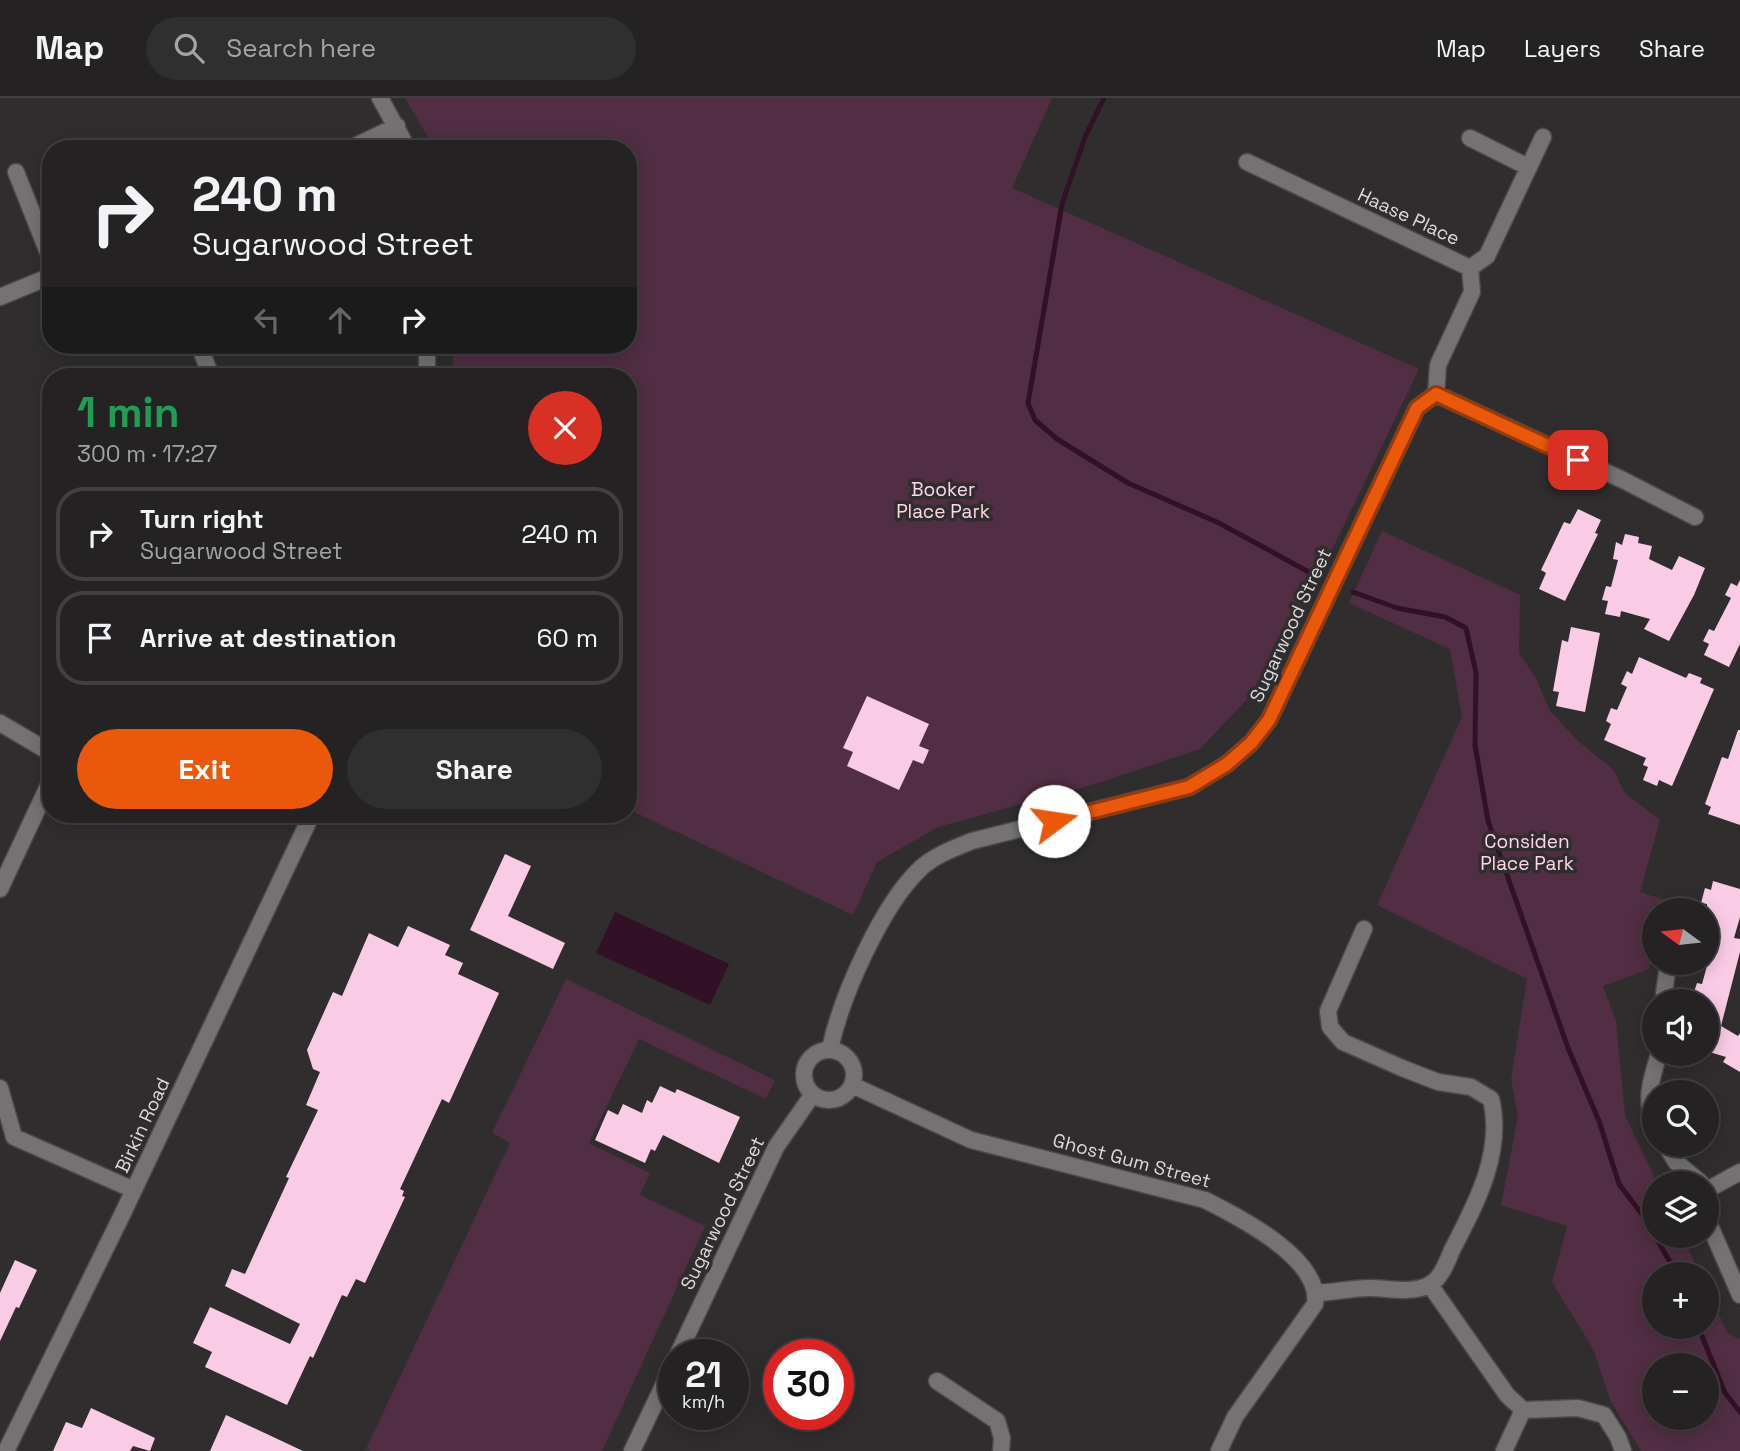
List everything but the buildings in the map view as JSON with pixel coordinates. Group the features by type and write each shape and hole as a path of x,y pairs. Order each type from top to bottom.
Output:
{"street":[{"path":"380,98 404,140"},
{"path":"368,140 397,126"},
{"path":"1470,268 1487,256 1543,137"},
{"path":"1470,138 1528,167"},
{"name":"Haase Place","path":"1247,162 1470,268 1472,292 1438,365 1436,394"},
{"path":"16,172 42,237"},
{"path":"0,297 42,280"},
{"path":"1436,394 1623,480 1695,517"},
{"name":"Sugarwood Street","path":"830,1049 841,1012 881,921 893,898 922,867 972,841 1189,787 1227,764 1251,743 1269,720 1417,408 1436,394"},
{"path":"0,723 42,747"},
{"path":"0,889 42,799"},
{"name":"Birkin Road","path":"6,1451 134,1190 308,823"},
{"path":"1219,1451 1235,1417 1315,1304 1317,1293 1367,1287 1418,1288 1430,1285 1441,1273 1478,1199 1492,1155 1496,1119 1491,1099 1471,1087 1438,1082 1343,1042 1330,1027 1328,1010 1364,929"},
{"path":"830,1049 843,1054 852,1064 854,1078 844,1095 825,1100 813,1094 804,1083 804,1069 816,1052 830,1049"},
{"name":"Ghost Gum Street","path":"852,1085 971,1140 1205,1200 1276,1241 1308,1274 1317,1293"},
{"path":"0,1088 7,1140 134,1190"},
{"name":"Sugarwood Street","path":"685,1339 776,1147 813,1094"},
{"path":"1673,1157 1687,1171"},
{"path":"1719,1180 1740,1172"},
{"path":"1719,1247 1740,1295"},
{"path":"1430,1285 1507,1395 1523,1410 1578,1408 1604,1415 1618,1437 1623,1451"},
{"path":"937,1381 997,1421 1002,1438 1001,1451"},
{"path":"632,1451 658,1397"},
{"path":"1504,1451 1523,1410"}],"green space":[{"name":"Booker Place Park","path":"405,98 1052,98 1012,188 1419,369 1274,671 1200,749 1095,784 938,827 877,862 853,915 637,813 637,368 453,368 453,354 637,354 637,140 430,140"},
{"name":"Considen Place Park","path":"1382,531 1520,595 1519,653 1536,678 1550,711 1579,742 1613,769 1625,793 1660,820 1640,892 1659,898 1642,898 1642,972 1603,986 1616,1021 1625,1115 1642,1151 1642,1157 1645,1157 1651,1171 1642,1171 1642,1248 1688,1248 1694,1262 1642,1262 1642,1339 1719,1339 1719,1315 1728,1334 1740,1339 1740,1451 1641,1451 1611,1402 1593,1349 1552,1282 1567,1226 1501,1205 1518,1116 1511,1079 1527,979 1377,905 1462,717 1450,649 1349,603"},
{"path":"566,979 775,1080 766,1099 639,1039 589,1143 650,1173 640,1195 705,1226 602,1451 366,1449 510,1143 492,1133"}],"shaded area":[{"path":"615,912 729,964 710,1005 596,953"}],"waterway":[{"path":"1104,98 1085,137 1062,204 1028,403 1035,420 1057,439 1128,483 1219,523 1318,577"},
{"path":"1353,592 1397,608 1445,617 1466,628 1476,673 1475,745 1488,821 1568,1048 1599,1121 1619,1184 1642,1214"},
{"path":"1662,1248 1670,1262"},
{"path":"1703,1339 1725,1393 1740,1412"}],"route":[{"path":"1054,821 1189,787 1227,764 1251,743 1269,720 1417,408 1436,394 1578,460"}]}
